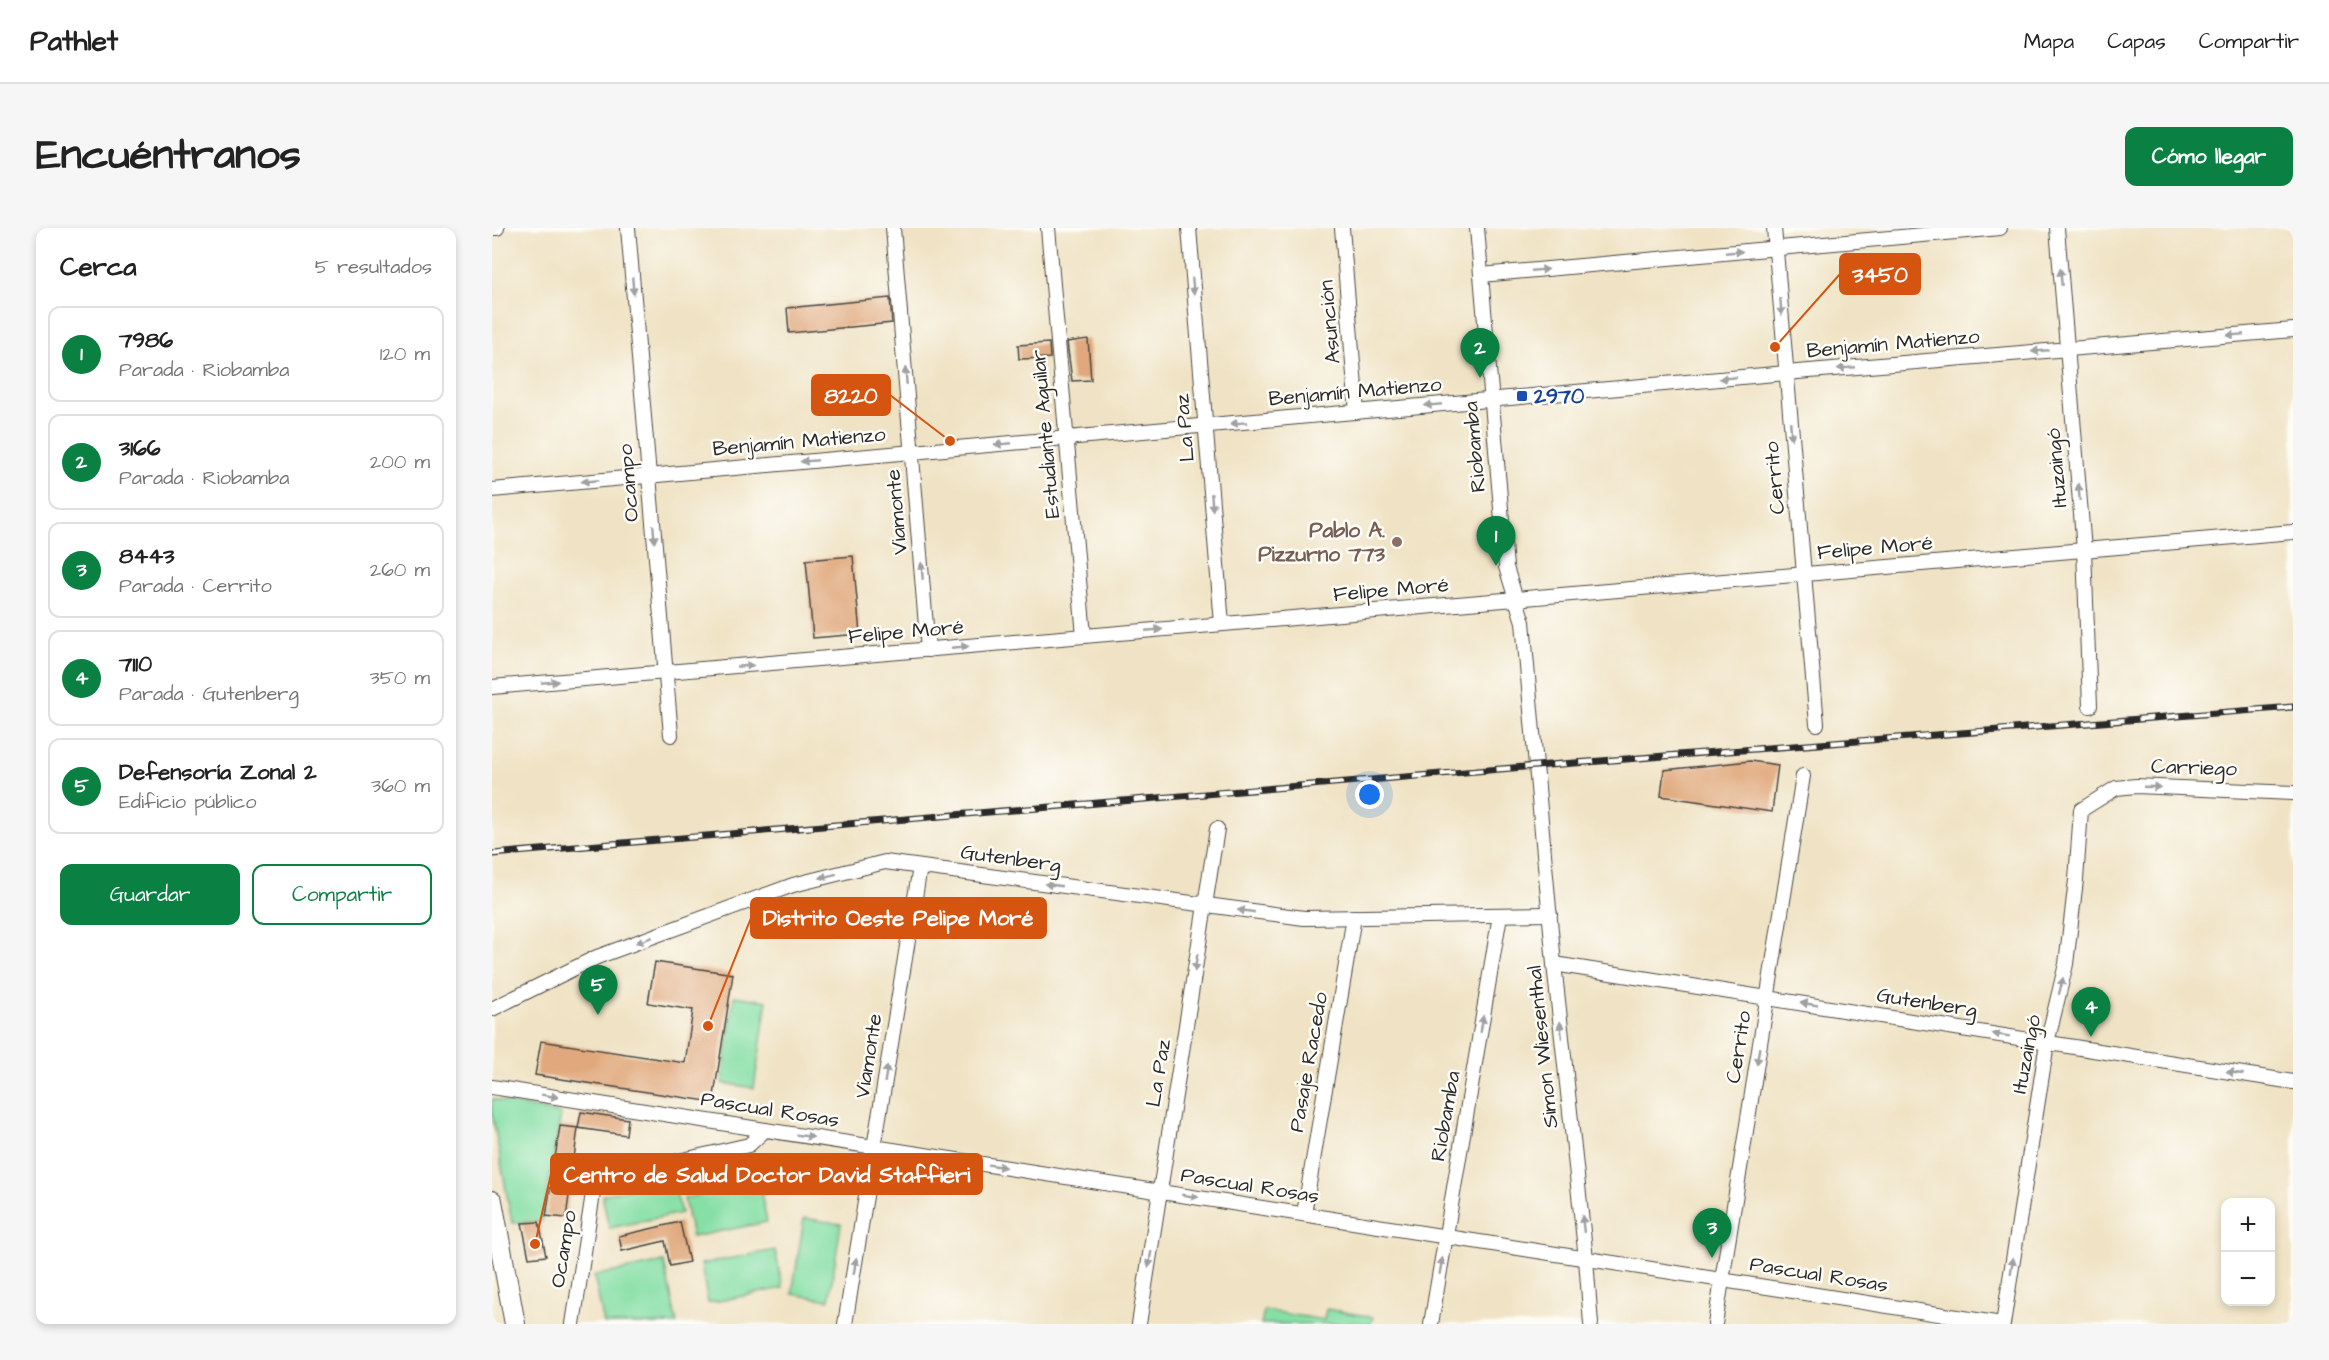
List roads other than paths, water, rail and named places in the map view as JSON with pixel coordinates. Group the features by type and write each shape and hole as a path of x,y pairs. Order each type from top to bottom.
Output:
{"main road":[{"path":"492,1201 515,1324"}],"street":[{"name":"Ocampo","path":"628,228 671,735"},
{"name":"Viamonte","path":"893,228 928,650"},
{"name":"Estudiante Aguilar","path":"1048,228 1084,636"},
{"name":"La Paz","path":"1189,228 1222,624"},
{"name":"Asunción","path":"1342,228 1357,412"},
{"name":"Riobamba","path":"1478,228 1506,567 1523,622 1536,766"},
{"name":"Cerrito","path":"1774,228 1817,724"},
{"path":"1481,275 2000,228"},
{"name":"Ituzaingó","path":"2057,228 2084,550 2090,706"},
{"name":"Benjamín Matienzo","path":"492,490 1786,373 2293,330"},
{"name":"Felipe Moré","path":"492,687 2293,532"},
{"name":"Simon Wiesenthal","path":"1536,766 1591,1324"},
{"name":"Cerrito","path":"1715,1324 1803,776"},
{"name":"Carriego","path":"2097,799 2115,788 2136,786 2293,793"},
{"name":"Ituzaingó","path":"2003,1324 2047,1043 2067,964 2081,810 2097,799"},
{"name":"La Paz","path":"1139,1324 1217,830"},
{"name":"Gutenberg","path":"492,1009 597,957 793,885 885,862 1304,918 1550,914"},
{"name":"Viamonte","path":"845,1324 920,867"},
{"name":"Riobamba","path":"1431,1324 1500,915"},
{"name":"Pasaje Racedo","path":"1304,1214 1354,918"},
{"name":"Gutenberg","path":"1554,964 2293,1082"},
{"name":"Pascual Rosas","path":"492,1087 2003,1324"},
{"name":"Ocampo","path":"573,1324 595,1180 749,1145 765,1130"}],"railway":[{"path":"492,854 1536,766 2293,707"}],"place":[{"name":"3450","path":"1775,347"},
{"name":"3166","path":"1480,378"},
{"name":"2970","path":"1522,396"},
{"name":"8220","path":"950,441"},
{"name":"Pablo A. Pizzurno 773","path":"1397,542"},
{"name":"7986","path":"1496,566"},
{"name":"Defensoría Zonal 2","path":"598,1015"},
{"name":"Distrito Oeste Pelipe Moré","path":"708,1026"},
{"name":"7110","path":"2091,1037"},
{"name":"Centro de Salud Doctor David Staffieri","path":"535,1244"},
{"name":"8443","path":"1712,1258"}]}
